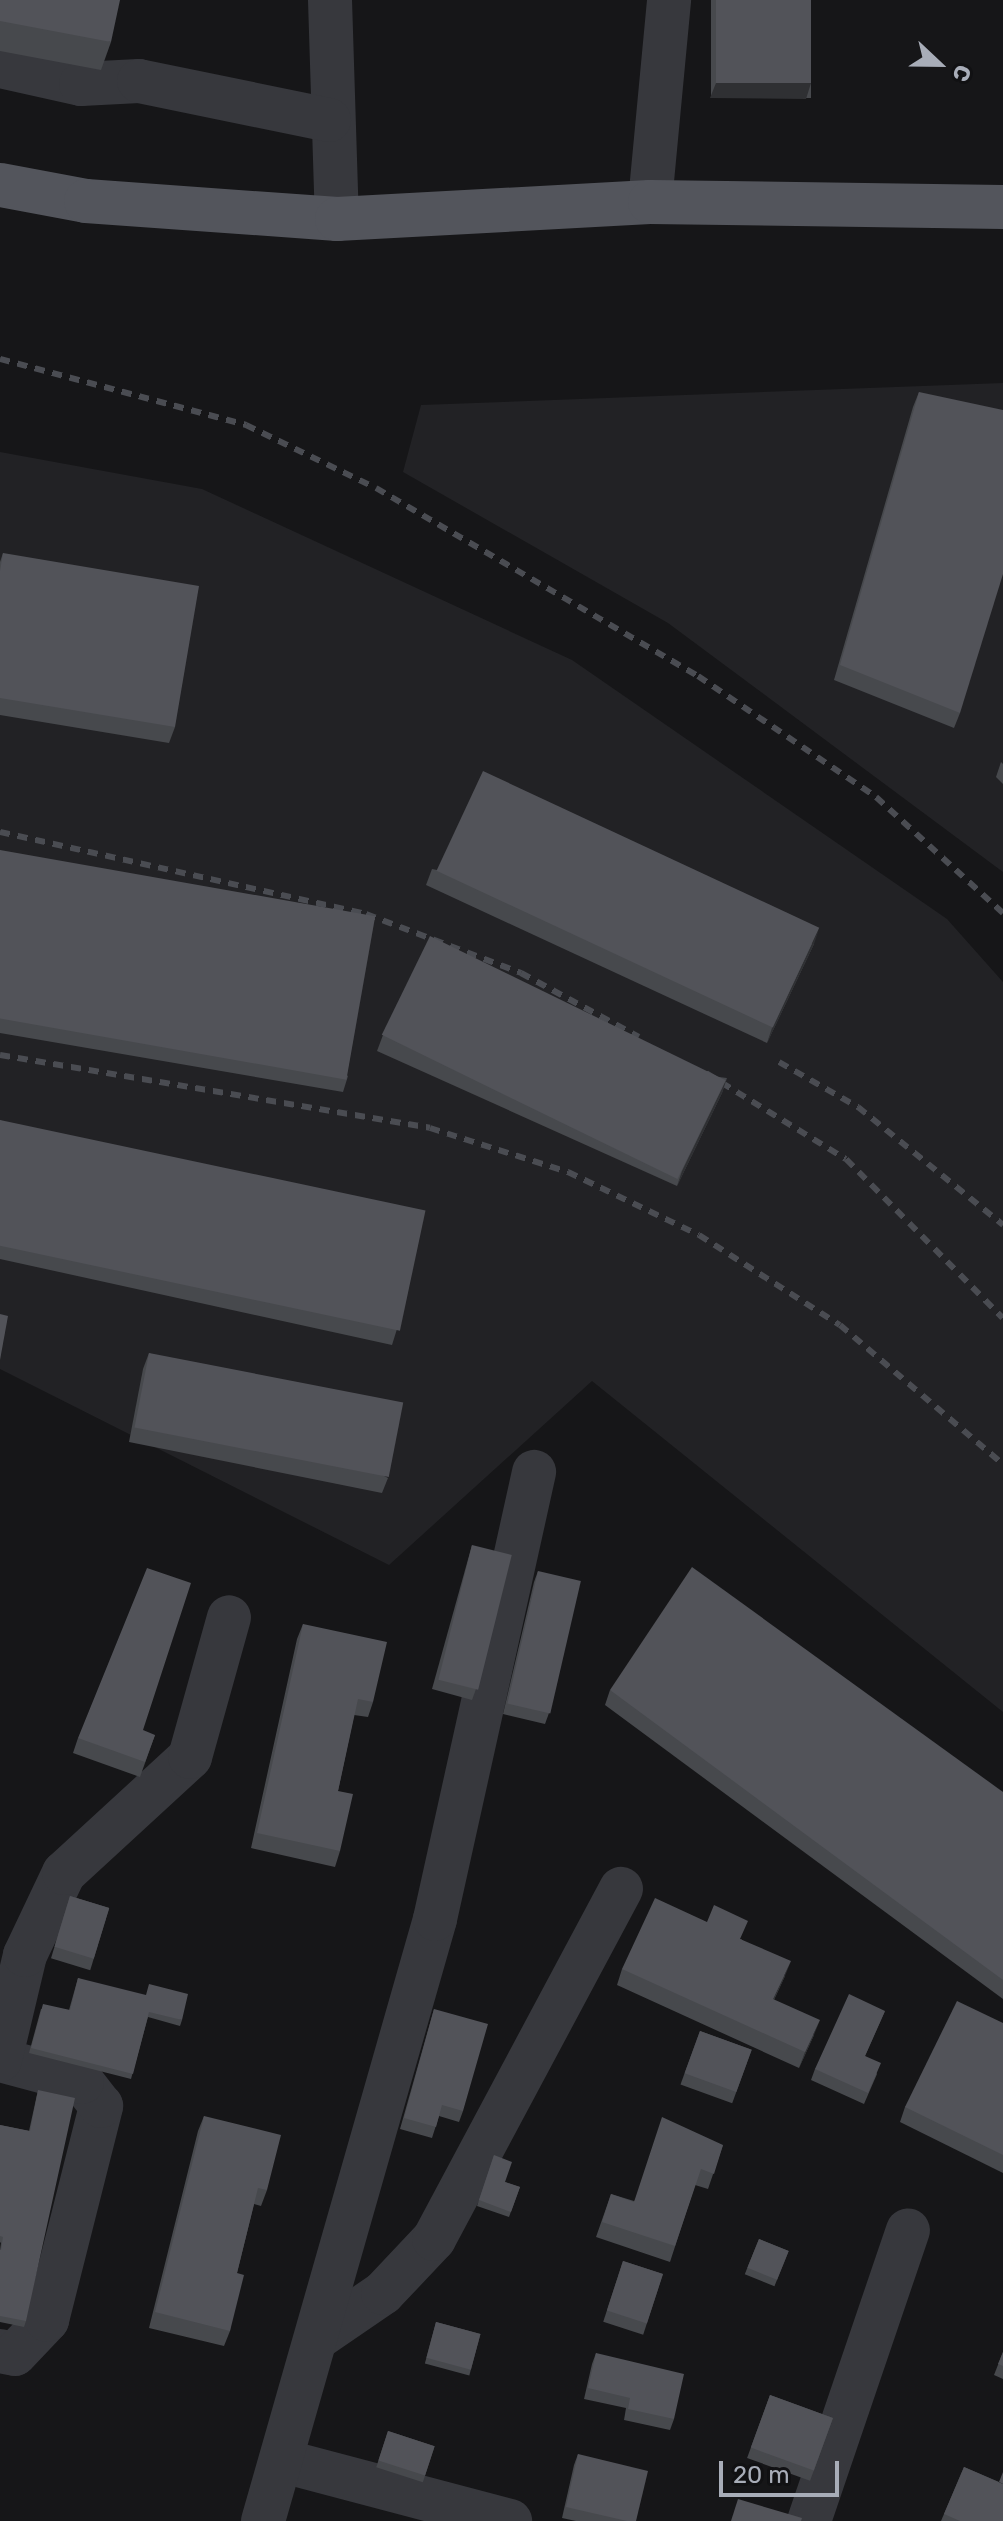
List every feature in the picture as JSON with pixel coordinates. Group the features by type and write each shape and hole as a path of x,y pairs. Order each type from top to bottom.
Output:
{"main road":[{"path":"0,185 86,201 337,219 650,202 1003,207"}],"lane":[{"path":"330,0 329,120 337,219"},
{"path":"650,202 669,0"},
{"path":"0,66 81,84 139,81 329,120"},
{"path":"263,2521 320,2336 435,1919 534,1472"},
{"path":"0,2351 15,2354 47,2320 101,2106 82,2082 0,2060 25,1955 64,1873 190,1757 229,1617"},
{"path":"320,2336 383,2293 434,2239 621,1889"},
{"path":"809,2521 908,2230"},
{"path":"283,2461 510,2521"}],"shaded area":[{"path":"1003,383 1003,872 668,623 403,472 421,405"},
{"path":"0,452 202,489 572,660 947,919 1003,982 1003,1712 592,1381 389,1565 0,1369"}],"building":[{"path":"0,0 120,0 111,42 0,21"},
{"path":"716,0 811,0 811,83 716,83"},
{"path":"919,392 1003,410 1003,574 960,713 840,665"},
{"path":"3,553 199,586 175,727 0,698 0,571"},
{"path":"483,771 819,928 773,1027 437,871"},
{"path":"0,850 375,916 346,1080 0,1019"},
{"path":"430,936 726,1080 677,1179 382,1035"},
{"path":"0,1120 425,1210 400,1331 0,1246"},
{"path":"0,1314 8,1316 0,1360"},
{"path":"149,1353 403,1402 389,1477 134,1428"},
{"path":"472,1545 512,1555 478,1690 438,1680"},
{"path":"692,1567 1003,1792 1003,1980 610,1690"},
{"path":"147,1568 191,1583 143,1730 155,1735 145,1762 78,1738"},
{"path":"538,1571 581,1581 550,1713 507,1704"},
{"path":"303,1624 387,1642 373,1702 358,1699 338,1791 353,1794 340,1851 257,1833"},
{"path":"70,1896 109,1908 94,1959 55,1947"},
{"path":"655,1898 707,1922 714,1905 748,1921 740,1939 791,1961 773,1999 820,2020 805,2052 622,1969"},
{"path":"78,1978 146,1995 149,1984 188,1994 182,2020 149,2012 133,2074 31,2048 43,2004 70,2010"},
{"path":"849,1994 885,2011 865,2056 881,2063 868,2093 815,2069"},
{"path":"957,2001 1003,2023 1003,2155 905,2107"},
{"path":"434,2009 488,2024 463,2111 442,2105 436,2127 404,2118"},
{"path":"700,2031 752,2050 736,2092 685,2073"},
{"path":"38,2090 75,2098 26,2321 0,2316 0,2250 3,2237 0,2236 0,2125 30,2131"},
{"path":"204,2116 281,2135 267,2190 258,2188 237,2273 244,2275 230,2331 155,2312"},
{"path":"662,2117 723,2145 714,2174 701,2169 675,2246 602,2222 611,2194 634,2202"},
{"path":"494,2155 512,2162 505,2182 520,2187 511,2212 479,2200"},
{"path":"759,2239 789,2251 777,2280 747,2268"},
{"path":"623,2261 663,2274 647,2323 607,2310"},
{"path":"436,2322 480,2334 471,2370 426,2358"},
{"path":"596,2353 684,2374 674,2419 628,2409 630,2398 588,2388"},
{"path":"770,2395 833,2418 814,2471 751,2448"},
{"path":"388,2431 435,2446 425,2476 378,2460"},
{"path":"578,2454 648,2471 636,2521 566,2507"},
{"path":"964,2467 1003,2484 1003,2521 960,2521 944,2514"},
{"path":"738,2499 802,2518 801,2521 731,2521"}],"railway":[{"path":"0,359 246,425 376,488 698,676 876,797 1003,913"},
{"path":"0,832 366,914 521,973 639,1037"},
{"path":"0,1055 430,1128 568,1172 699,1235 840,1325 1003,1464"},
{"path":"779,1062 858,1107 1003,1225"},
{"path":"706,1073 846,1159 1003,1318"}]}
